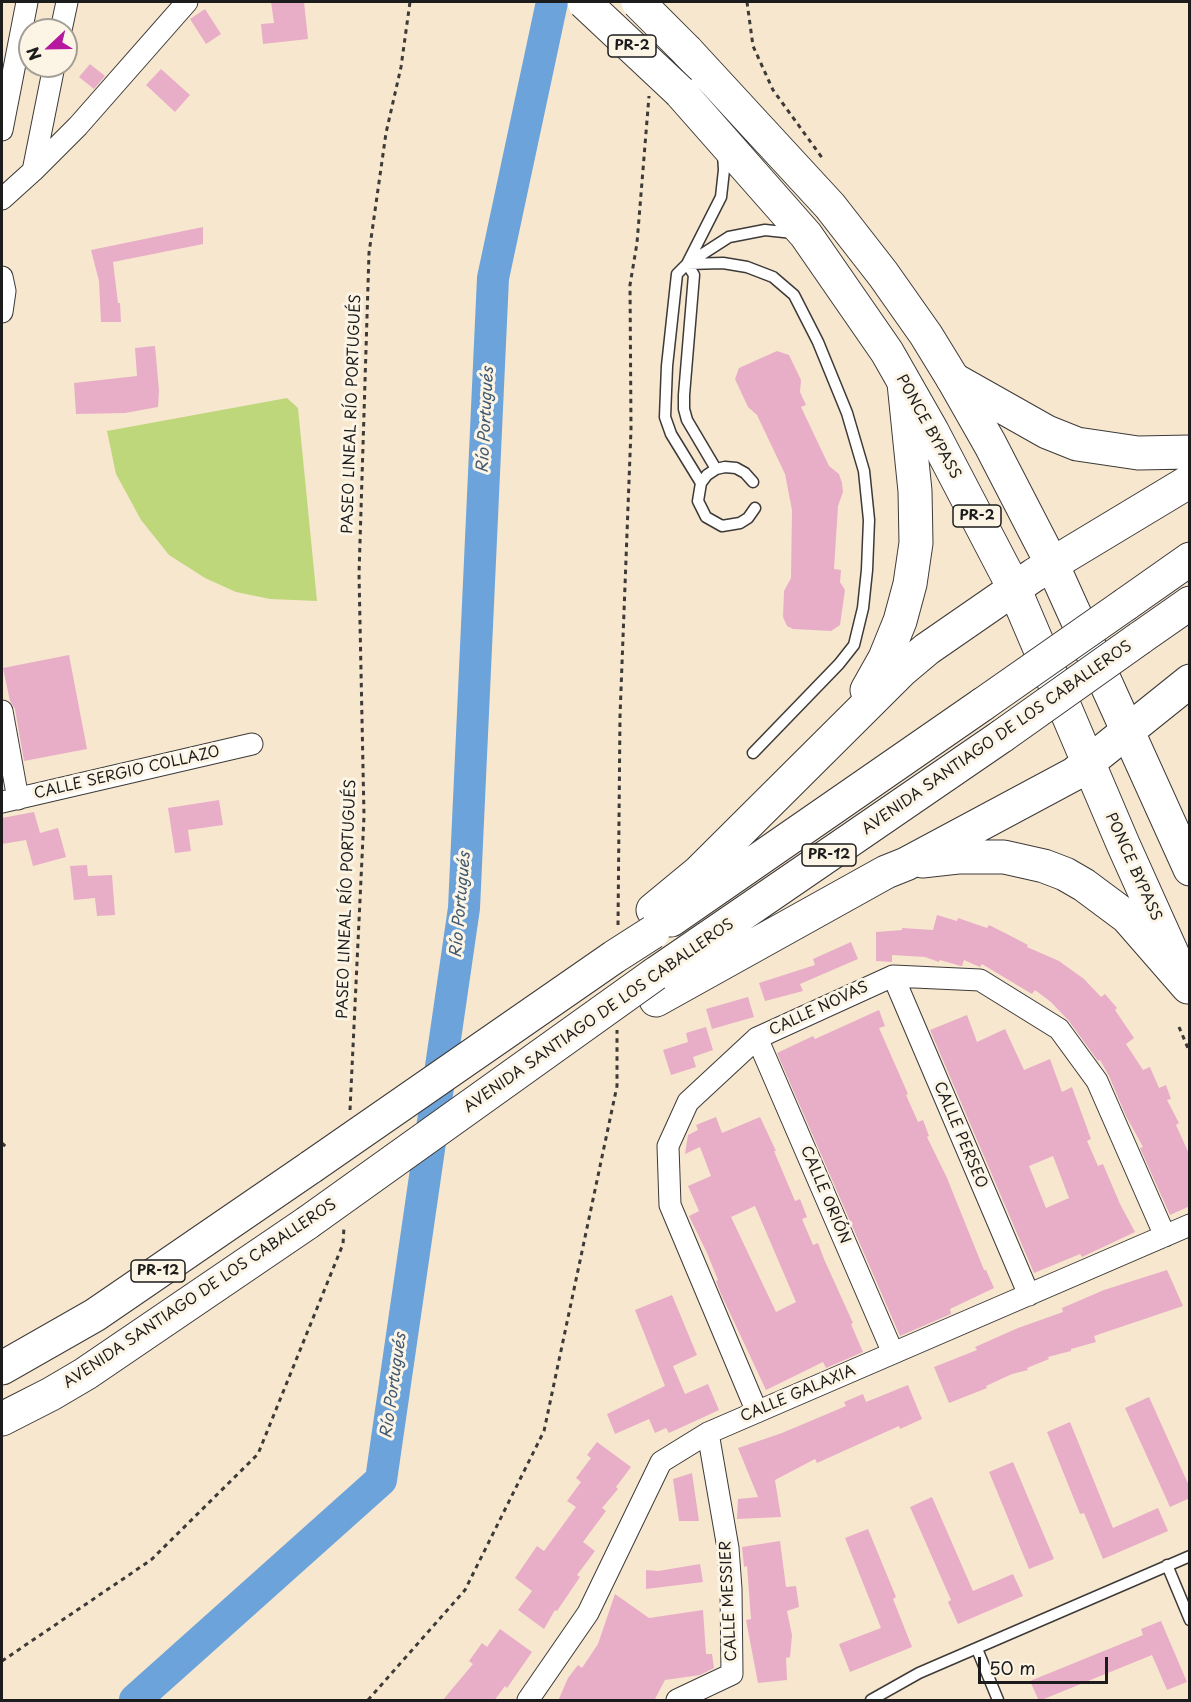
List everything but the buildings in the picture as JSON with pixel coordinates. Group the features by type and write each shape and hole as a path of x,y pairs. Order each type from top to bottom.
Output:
{"highway":[{"name":"PONCE BYPASS","path":"584,2 665,91 722,139 806,235 887,352 932,431 1014,588 1088,763 1189,989"},
{"name":"PR-2","path":"638,2 687,51 830,206 883,274 926,335 954,379 990,444 1052,564 1190,869"},
{"path":"954,379 1047,432 1077,444 1138,453 1190,452"},
{"path":"837,734 867,690 885,658 900,621 910,584 916,543 915,491 904,383"},
{"path":"653,921 902,669 1014,588 1190,481"},
{"name":"PR-12","path":"2,1368 95,1315 311,1167 616,945 983,704 1190,559"},
{"name":"AVENIDA SANTIAGO DE LOS CABALLEROS","path":"2,1419 85,1374 307,1223 584,1024 656,987 1190,603"},
{"path":"656,987 906,864 1074,774 1190,681"},
{"path":"906,864 957,857 1004,857 1044,866 1065,874 1127,917 1189,989"}],"street":[{"path":"2,130 27,2"},
{"path":"64,18 67,2"},
{"path":"2,199 78,126 187,2"},
{"path":"33,171 52,78"},
{"path":"2,277 5,291 2,312"},
{"path":"2,711 10,800"},
{"name":"CALLE SERGIO COLLAZO","path":"10,800 252,744"},
{"name":"CALLE NOVAS","path":"757,1412 670,1205 668,1146 688,1102 757,1038 892,976 980,980 1059,1029 1097,1080 1165,1236"},
{"name":"CALLE PERSEO","path":"892,976 1029,1295"},
{"name":"CALLE ORIÓN","path":"757,1038 893,1353"},
{"name":"CALLE GALAXIA","path":"528,1701 588,1613 661,1462 708,1433 1190,1225"},
{"name":"CALLE MESSIER","path":"677,1701 732,1674 728,1548 708,1433"}],"lane":[{"path":"687,264 721,196 724,170 722,139"},
{"path":"701,483 671,434 665,417 667,366 677,274 687,264 729,237 765,231 806,235"},
{"path":"687,264 723,263 747,267 773,277 794,296 818,342 847,413 864,471 869,520 867,570 863,608 854,645 839,664 753,753"},
{"path":"687,264 694,275 684,409 687,420 716,469"},
{"path":"753,482 745,473 736,468 716,469 701,483 698,501 706,518 722,526 740,524 748,518 755,507"},
{"path":"871,1701 919,1672 1190,1556"},
{"path":"1167,1565 1190,1620"},
{"path":"977,1649 998,1701"}],"path":[{"name":"PASEO LINEAL RÍO PORTUGUÉS","path":"349,1119 364,816 360,574 369,253 386,134 401,67 410,2"},
{"path":"747,2 753,46 773,90 825,161"},
{"path":"616,945 620,704 631,429 630,285 665,91"},
{"path":"368,1701 465,1590 544,1431 617,1086 617,1027"},
{"path":"1179,1027 1190,1053"},
{"path":"2,1143 6,1148"},
{"path":"2,1661 151,1560 258,1454 343,1244 344,1221"}],"green space":[{"path":"287,398 298,408 317,601 270,599 236,592 205,578 169,555 141,520 116,474 107,431"}],"waterway":[{"name":"Río Portugués","path":"135,1700 381,1480 464,908 493,278 552,2"}]}
